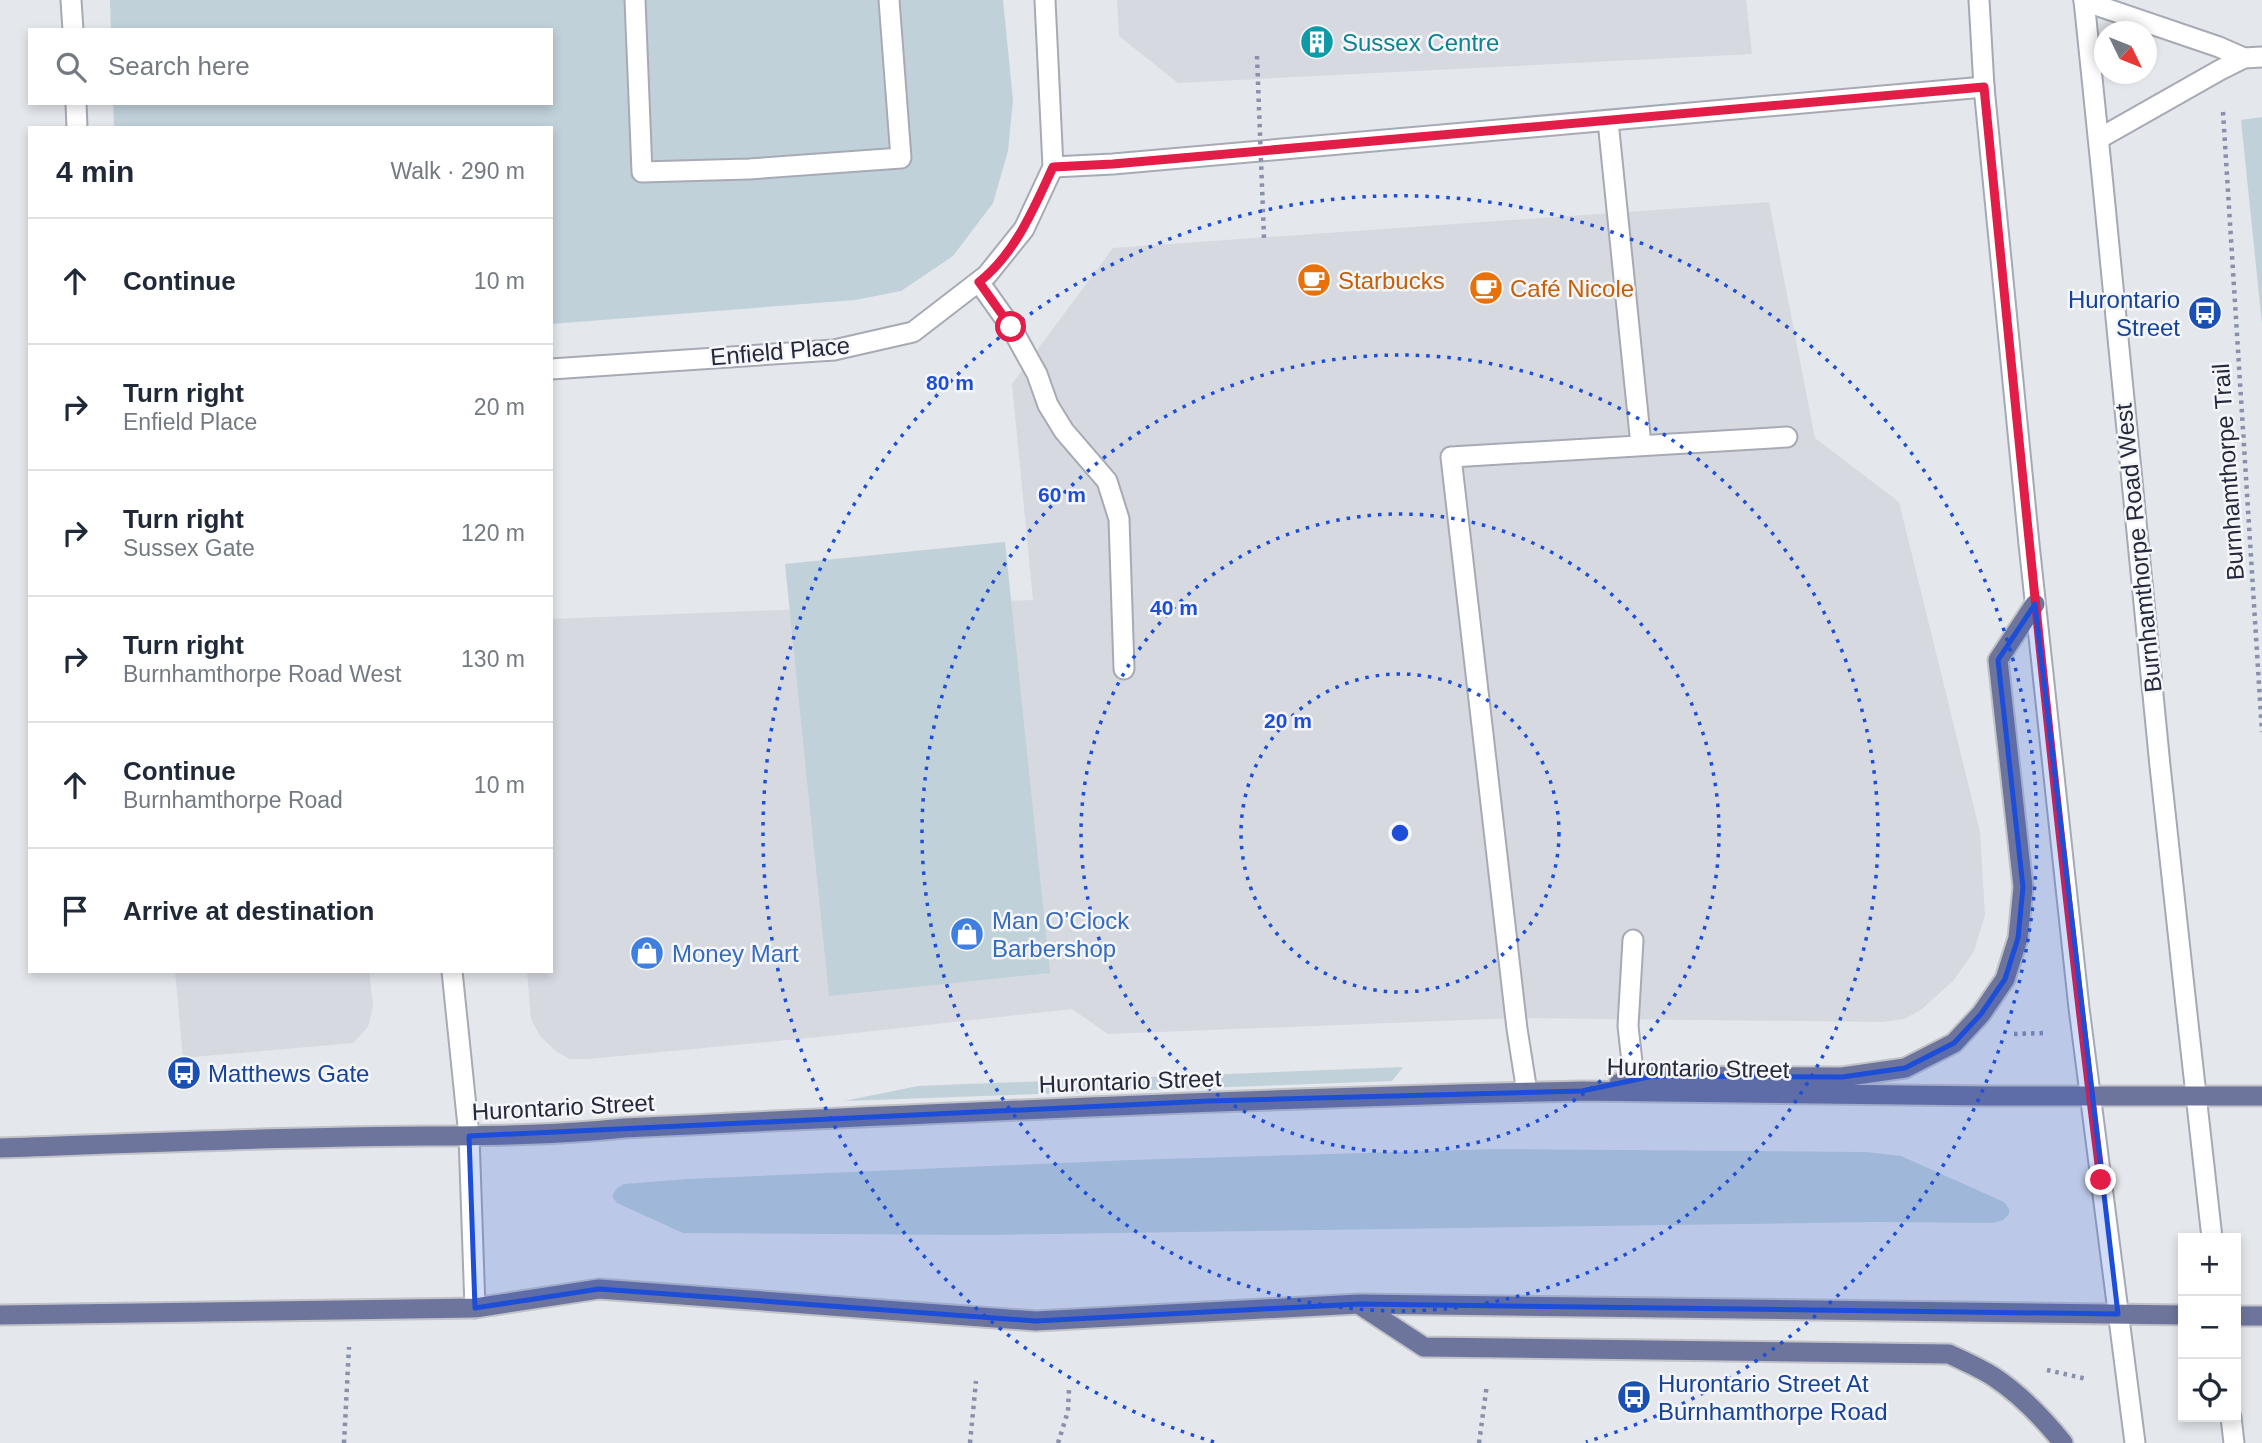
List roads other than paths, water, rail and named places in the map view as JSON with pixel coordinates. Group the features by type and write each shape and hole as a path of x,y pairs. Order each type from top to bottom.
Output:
{"main road":[{"path":"71,0 73,28"},
{"path":"635,0 642,172 749,169 901,158 889,0"},
{"name":"Enfield Place","path":"553,369 834,350 913,332 987,275 1024,229 1053,167 1045,0"},
{"path":"1979,0 1984,87 2035,604 2079,1008 2135,1443"},
{"path":"2084,1 2253,58"},
{"name":"Burnhamthorpe Road West","path":"2084,1 2100,138 2153,700 2210,1233"},
{"path":"2100,138 2220,70 2253,58"},
{"path":"1053,167 1113,164 1984,87"},
{"path":"76,105 77,126"},
{"path":"1608,121 1641,445"},
{"path":"979,282 1011,327 1037,374 1048,405 1064,431 1107,481 1119,519 1124,669"},
{"path":"1527,1092 1517,1029 1451,457 1787,436"},
{"path":"1582,1091 1653,1076 1842,1077 1905,1068 1954,1043 1981,1014 2005,979 2018,938 2024,887 1998,660 2035,604"},
{"path":"1633,940 1628,1026 1634,1080"},
{"path":"452,973 469,1136 475,1308"},
{"name":"Hurontario Street","path":"0,1148 469,1136 1209,1101 1527,1092 2262,1096"},
{"path":"0,1315 475,1308 599,1289 1035,1321 1360,1304 2178,1315"},
{"path":"1360,1304 1423,1347 1949,1354 1993,1376 2018,1395 2044,1419 2063,1443"},
{"path":"2241,1316 2262,1316"},
{"path":"2232,1422 2234,1443"}],"place":[{"name":"Sussex Centre","path":"1317,42"},
{"name":"Starbucks","path":"1314,280"},
{"name":"Café Nicole","path":"1486,288"},
{"name":"Hurontario Street","path":"2205,313"},
{"name":"Man O’Clock Barbershop","path":"967,934"},
{"name":"Money Mart","path":"647,953"},
{"name":"Matthews Gate","path":"184,1073"},
{"name":"Hurontario Street At Burnhamthorpe Road","path":"1634,1397"}]}
